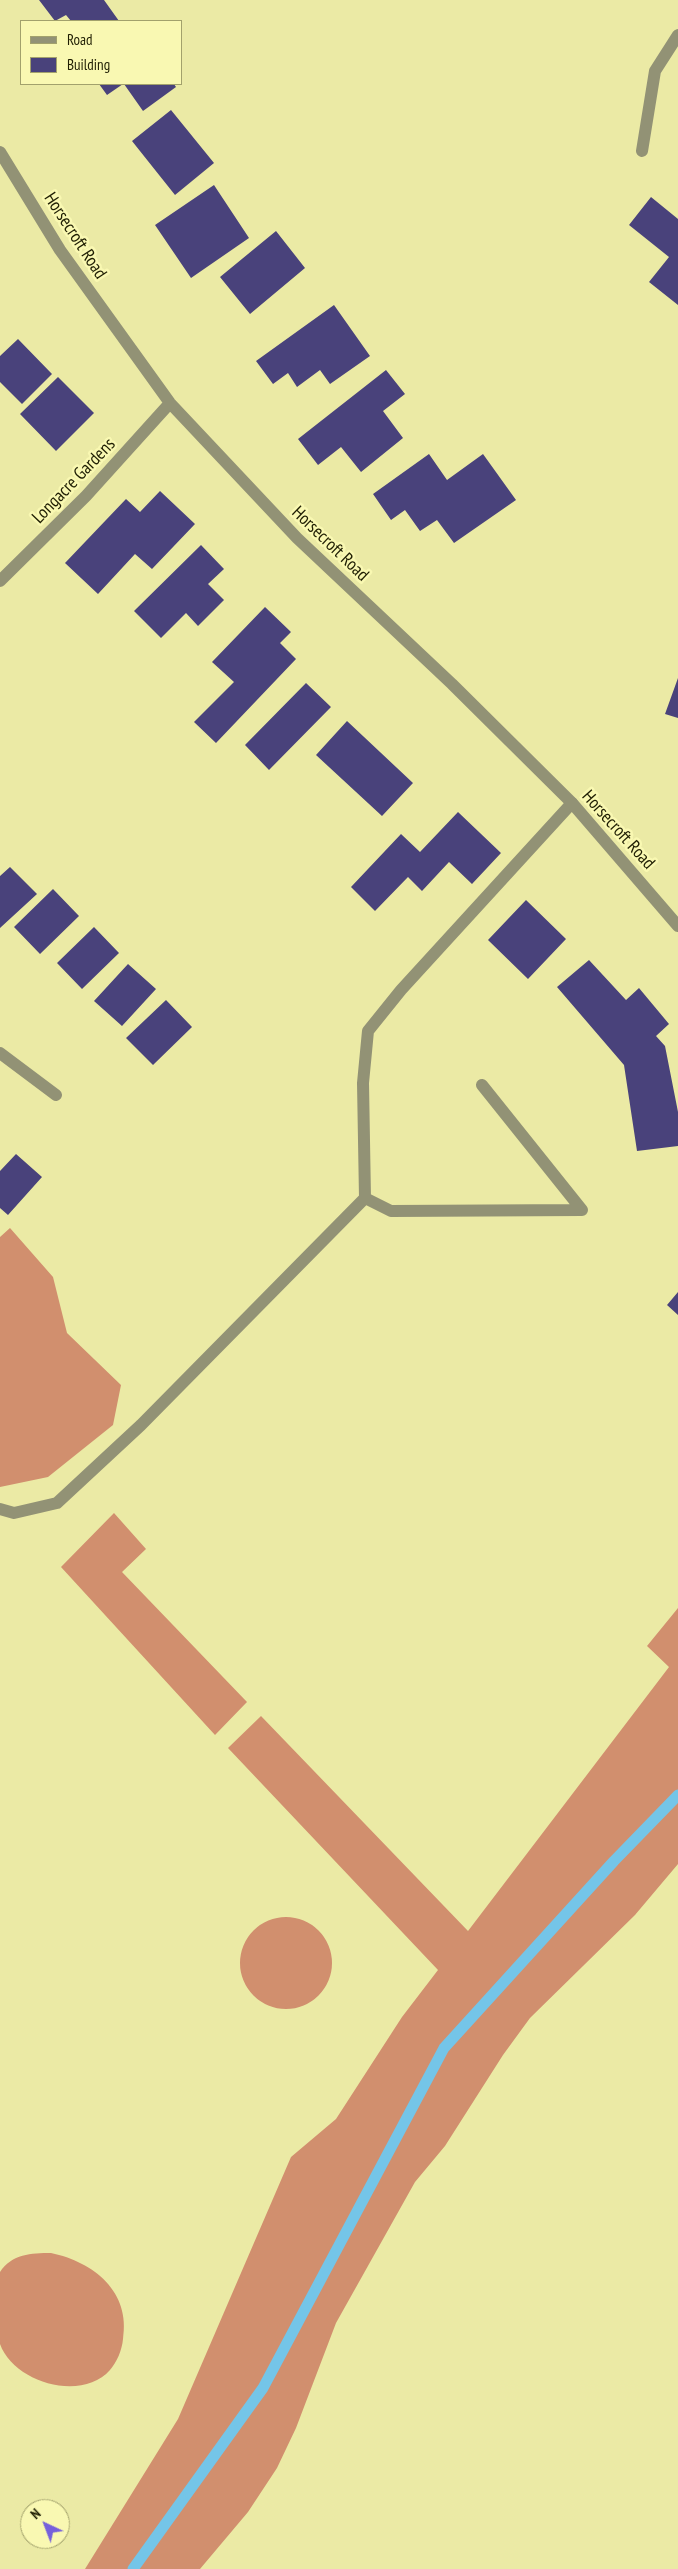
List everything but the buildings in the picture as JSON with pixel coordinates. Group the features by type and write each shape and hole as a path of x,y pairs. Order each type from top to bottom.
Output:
{"street":[{"path":"642,151 655,71 678,36"},
{"name":"Horsecroft Road","path":"0,152 60,250 170,403 297,538 452,684 572,803 678,926"},
{"name":"Longacre Gardens","path":"0,581 86,496 170,403"},
{"path":"0,1508 14,1513 57,1503 141,1425 364,1198 363,1083 368,1031 407,983 572,803"},
{"path":"0,1053 56,1095"},
{"path":"364,1198 391,1211 582,1210 482,1085"}],"shaded area":[{"path":"10,1228 53,1277 67,1333 121,1385 113,1425 48,1477 0,1487 0,1237"},
{"path":"114,1513 146,1549 122,1572 247,1702 215,1735 61,1567"},
{"path":"678,1608 678,1864 635,1915 530,2018 503,2055 445,2146 415,2182 336,2323 296,2428 277,2468 248,2512 200,2569 85,2569 178,2419 291,2157 336,2119 402,2017 438,1970 228,1748 261,1716 468,1931 669,1667 647,1646"},
{"path":"286,1917 304,1921 318,1931 328,1945 332,1963 328,1981 318,1995 304,2005 286,2009 268,2005 254,1995 244,1981 240,1963 244,1945 254,1931 268,1921"},
{"path":"36,2253 51,2253 67,2257 95,2272 115,2294 121,2307 124,2322 123,2339 117,2360 110,2370 98,2380 83,2385 50,2384 34,2378 19,2369 8,2358 0,2344 0,2272 10,2261 16,2258"}],"waterway":[{"path":"133,2569 263,2388 444,2048 614,1861 678,1795"}]}
